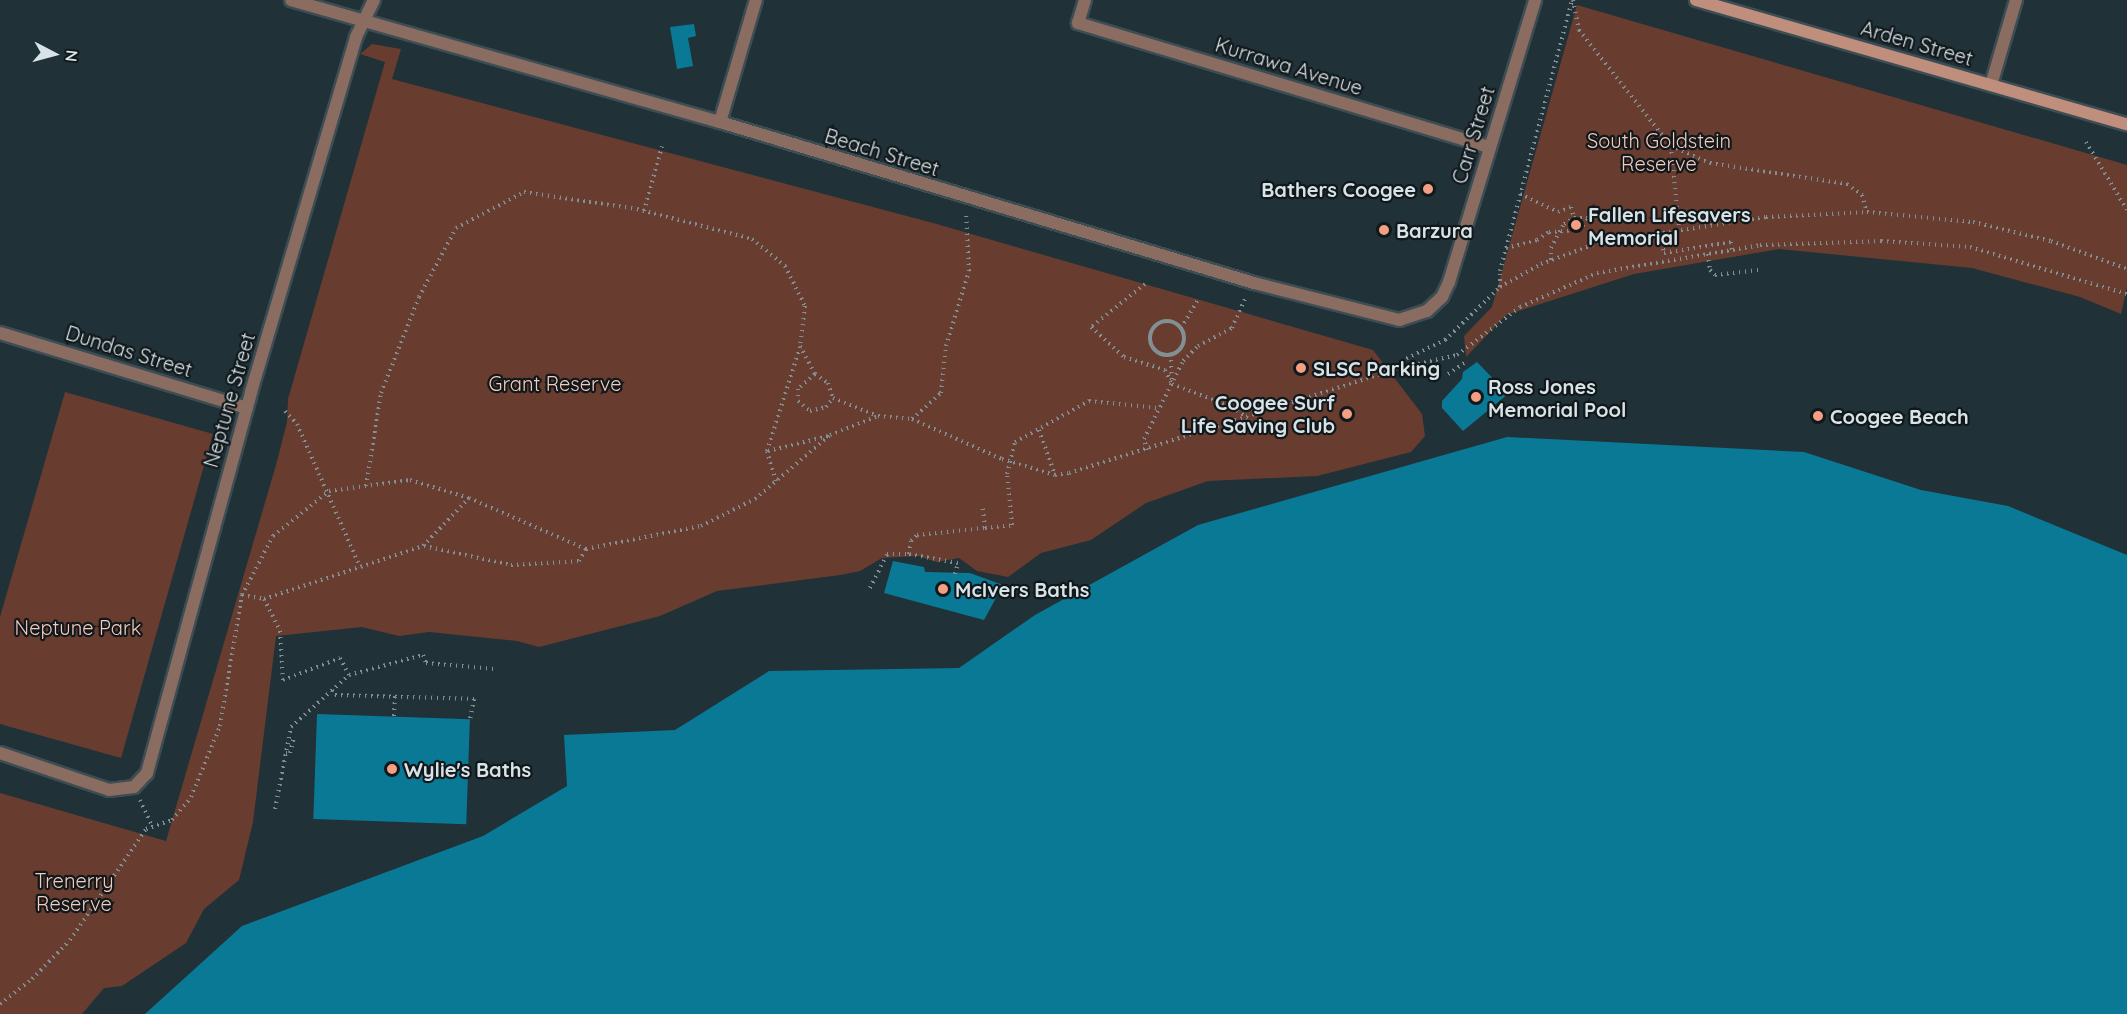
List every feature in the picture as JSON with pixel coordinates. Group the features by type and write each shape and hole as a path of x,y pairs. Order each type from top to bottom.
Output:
{"main road":[{"name":"Arden Street","path":"1696,0 2127,124"}],"street":[{"name":"Beach Street","path":"291,0 720,122 965,198 1254,283 1399,320 1427,311 1442,297 1449,282"},
{"name":"Neptune Street","path":"134,787 147,773 247,408 363,21 374,0"},
{"path":"720,122 756,0"},
{"name":"Kurrawa Avenue","path":"1085,0 1078,23 1490,147"},
{"name":"Carr Street","path":"1449,282 1535,0"},
{"path":"1991,85 2016,0"},
{"name":"Dundas Street","path":"0,333 247,408"},
{"path":"0,753 110,790 134,787"}],"path":[{"path":"1500,287 1506,248 1573,0 1579,30 1671,146 1710,163 1847,184 1862,195 1868,212"},
{"path":"2086,142 2127,210"},
{"path":"644,211 662,146"},
{"path":"1671,146 1679,228"},
{"path":"366,486 381,393 419,297 456,228 524,192 644,211 752,239 784,266 805,306 800,346 767,451 776,481"},
{"path":"1520,194 1558,212 1571,207 1574,218"},
{"path":"912,419 941,393 946,346 969,271 965,198"},
{"path":"1394,370 1401,361 1445,340 1500,287 1551,260 1599,243 1679,228 1766,217 1868,212 1973,222 2051,241 2127,269"},
{"path":"1551,260 1551,248 1562,230 1574,218 1589,218 1604,214"},
{"path":"1506,248 1562,230 1579,230 1589,218"},
{"path":"1660,231 1664,253 1731,242 1732,250"},
{"path":"833,398 878,416 912,419 1010,461 1055,475 1147,450 1394,370 1457,355 1520,307 1597,273 1760,245 1881,241 1970,247 2127,294"},
{"path":"1708,254 1710,270 1715,275 1759,270"},
{"path":"1147,450 1144,439 1183,361 1198,346 1232,328 1254,283"},
{"path":"1145,284 1091,327 1124,357 1165,370 1172,384 1232,407 1248,418"},
{"path":"1181,328 1166,321 1152,330 1152,346 1160,354 1171,354 1183,344 1181,328 1198,300"},
{"path":"800,346 815,374 828,382 833,398"},
{"path":"1171,354 1172,384"},
{"path":"1448,374 1467,361"},
{"path":"815,374 798,389 798,401 810,411 826,407 833,398"},
{"path":"788,386 798,389"},
{"path":"909,554 911,541 917,535 1012,525 1007,480 1016,442 1039,430 1064,411 1089,401 1159,408"},
{"path":"285,411 297,424 329,491 360,567"},
{"path":"767,451 830,435 878,416"},
{"path":"1039,430 1055,475"},
{"path":"0,1004 32,979 70,940 146,829 172,820 191,796 220,726 242,596 273,536 329,491 410,480 469,498 586,549 701,526 754,499 830,435"},
{"path":"242,596 264,599 423,546 469,498"},
{"path":"982,504 985,528"},
{"path":"423,546 511,565 579,561 586,549"},
{"path":"870,588 887,554 909,554 958,563 956,574"},
{"path":"264,599 280,631 283,680 340,658 349,675"},
{"path":"275,809 291,727 349,675 423,655 426,663 495,669"},
{"path":"332,690 335,695 474,699 470,720"},
{"path":"394,717 395,696"},
{"path":"286,753 290,753 294,737"},
{"path":"134,787 152,826"}],"green space":[{"name":"South Goldstein Reserve","path":"1577,5 2127,165 2127,287 2121,314 2080,297 1972,268 1779,249 1634,274 1506,315 1466,357 1464,336 1492,307"},
{"name":"Grant Reserve","path":"372,44 401,49 392,79 933,223 1373,350 1422,414 1425,436 1411,452 1317,476 1208,481 1146,503 1091,540 1041,553 1008,577 977,571 959,558 937,562 918,556 882,558 860,571 840,575 717,591 660,616 539,647 517,641 429,632 399,636 362,627 276,636 253,822 239,880 204,909 186,943 122,986 104,988 82,1014 0,1014 0,793 166,841 276,465 287,422 288,399 385,62 360,54"},
{"name":"Neptune Park","path":"65,392 213,434 121,758 0,724 0,617"}],"water":[{"path":"694,24 696,36 688,38 693,66 677,69 670,27"},
{"name":"Ross Jones Memorial Pool","path":"1477,362 1508,394 1463,431 1442,408 1442,401 1462,379 1463,372"},
{"path":"1507,437 1804,452 1921,490 2008,506 2127,555 2127,1014 145,1014 242,926 483,836 567,786 564,735 675,730 769,671 959,668 1035,615 1198,525"},
{"name":"McIvers Baths","path":"893,561 924,567 925,572 970,573 1003,585 984,620 884,593"},
{"name":"Wylie's Baths","path":"317,714 470,719 466,824 313,819"}],"place":[{"name":"Bathers Coogee","path":"1428,189"},
{"name":"Fallen Lifesavers Memorial","path":"1576,225"},
{"name":"Barzura","path":"1384,230"},
{"name":"SLSC Parking","path":"1301,368"},
{"name":"Ross Jones Memorial Pool","path":"1476,397"},
{"name":"Coogee Surf Life Saving Club","path":"1347,414"},
{"name":"Coogee Beach","path":"1818,416"},
{"name":"McIvers Baths","path":"943,589"},
{"name":"Wylie's Baths","path":"392,769"}],"park label":[{"name":"Trenerry Reserve","path":"74,892"}]}
